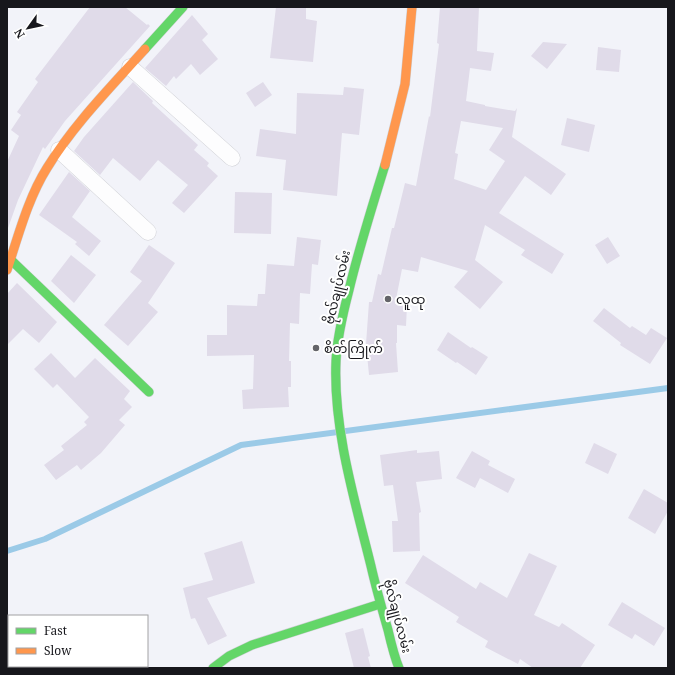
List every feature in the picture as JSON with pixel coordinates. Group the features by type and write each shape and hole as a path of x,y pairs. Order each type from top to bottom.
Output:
{"street":[{"path":"7,270 29,205 46,169 74,129 183,7"},
{"name":"ဗိုလ်‌ချုပ်‌လမ်း","path":"399,668 380,604 349,469 338,416 336,377 339,336 355,265 392,142 404,93 412,7"},
{"path":"130,67 232,158"},
{"path":"59,150 148,232"},
{"path":"11,260 149,392"},
{"path":"212,668 229,656 252,645 380,604"}],"building":[{"path":"90,7 125,7 150,26 65,121 45,149 43,147 18,200 8,228 7,162 19,136 11,130 21,115 17,112 38,82 35,79"},
{"path":"276,7 306,7 306,19 317,21 313,62 270,58"},
{"path":"440,7 479,7 477,51 494,53 491,71 470,68 466,101 515,111 517,108 512,137 566,174 551,195 525,176 499,213 564,254 552,274 521,255 525,250 485,225 475,260 503,282 480,309 454,287 468,271 421,257 418,272 402,269 395,304 407,305 406,326 397,325 396,343 398,372 369,375 366,344 369,302 372,302 378,274 381,275 392,228 394,228 405,183 416,186 429,116 430,117 439,44 437,43","holes":["461,121 503,128 489,150 505,161 486,190 454,179 458,154 455,153"]},
{"path":"192,15 208,34 202,40 218,59 200,75 191,64 176,79 174,76 166,86 145,68"},
{"path":"543,42 567,44 547,69 531,56"},
{"path":"598,47 621,50 619,72 596,70"},
{"path":"133,82 153,101 152,103 198,145 194,150 209,163 207,166 218,176 184,213 172,203 188,185 158,160 140,181 113,158 100,175 74,151 84,137"},
{"path":"263,82 272,95 255,107 246,93"},
{"path":"344,87 364,89 359,135 342,133 337,196 283,190 286,160 256,156 260,129 296,134 297,93 343,95"},
{"path":"567,118 595,125 589,152 561,145"},
{"path":"69,172 90,191 72,217 101,241 89,256 75,244 77,242 39,215"},
{"path":"235,192 272,193 271,234 234,233"},
{"path":"297,237 321,240 318,265 312,264 310,294 300,293 299,324 290,323 289,361 291,361 291,387 288,387 289,407 243,409 242,390 253,389 254,355 207,356 207,335 227,335 227,305 257,306 258,294 265,294 267,264 294,266"},
{"path":"608,237 620,256 607,264 595,245"},
{"path":"149,245 175,263 148,303 158,312 128,346 104,325 142,281 130,272"},
{"path":"71,255 96,275 74,303 51,281"},
{"path":"17,283 57,322 39,343 23,329 7,345 7,294"},
{"path":"604,308 630,328 632,326 646,335 651,328 667,338 650,364 620,345 621,343 593,321"},
{"path":"448,332 471,348 472,347 488,357 476,375 437,350"},
{"path":"51,353 75,378 95,358 130,391 124,399 132,407 119,420 125,425 101,453 81,470 77,465 56,480 44,465 64,450 61,446 87,425 84,422 89,417 57,384 53,388 34,369"},
{"path":"594,443 617,454 608,474 585,463"},
{"path":"417,450 417,453 439,451 442,479 416,482 421,512 419,513 420,551 393,552 392,521 398,521 393,485 384,486 380,455"},
{"path":"472,451 490,461 488,465 515,479 508,493 480,478 475,488 456,478"},
{"path":"644,489 668,503 668,511 655,534 628,518"},
{"path":"242,541 255,583 207,598 227,636 208,645 195,618 191,619 183,588 213,580 204,553"},
{"path":"529,553 557,566 534,615 559,627 562,623 595,645 580,668 533,668 520,659 518,664 485,647 488,641 456,622 459,617 405,583 423,555 476,589 480,582 507,598"},
{"path":"622,602 665,628 654,646 635,634 632,639 608,625"},
{"path":"363,628 370,656 368,657 371,668 354,668 345,633"}],"waterway":[{"path":"7,551 45,539 241,445 668,388"}],"traffic: fast":[{"path":"145,49 183,7"},
{"path":"385,165 361,243 339,334 336,361 336,387 338,413 346,465 377,590 399,668"},
{"path":"11,260 149,392"},
{"path":"213,668 229,656 252,645 380,604"}],"traffic: slow":[{"path":"385,165 405,84 412,7"},
{"path":"7,270 19,231 34,192 47,168 81,121 145,49"}],"place":[{"name":"လူထု","path":"388,299"},
{"name":"စိတ်ကြိုက်","path":"316,348"}]}
